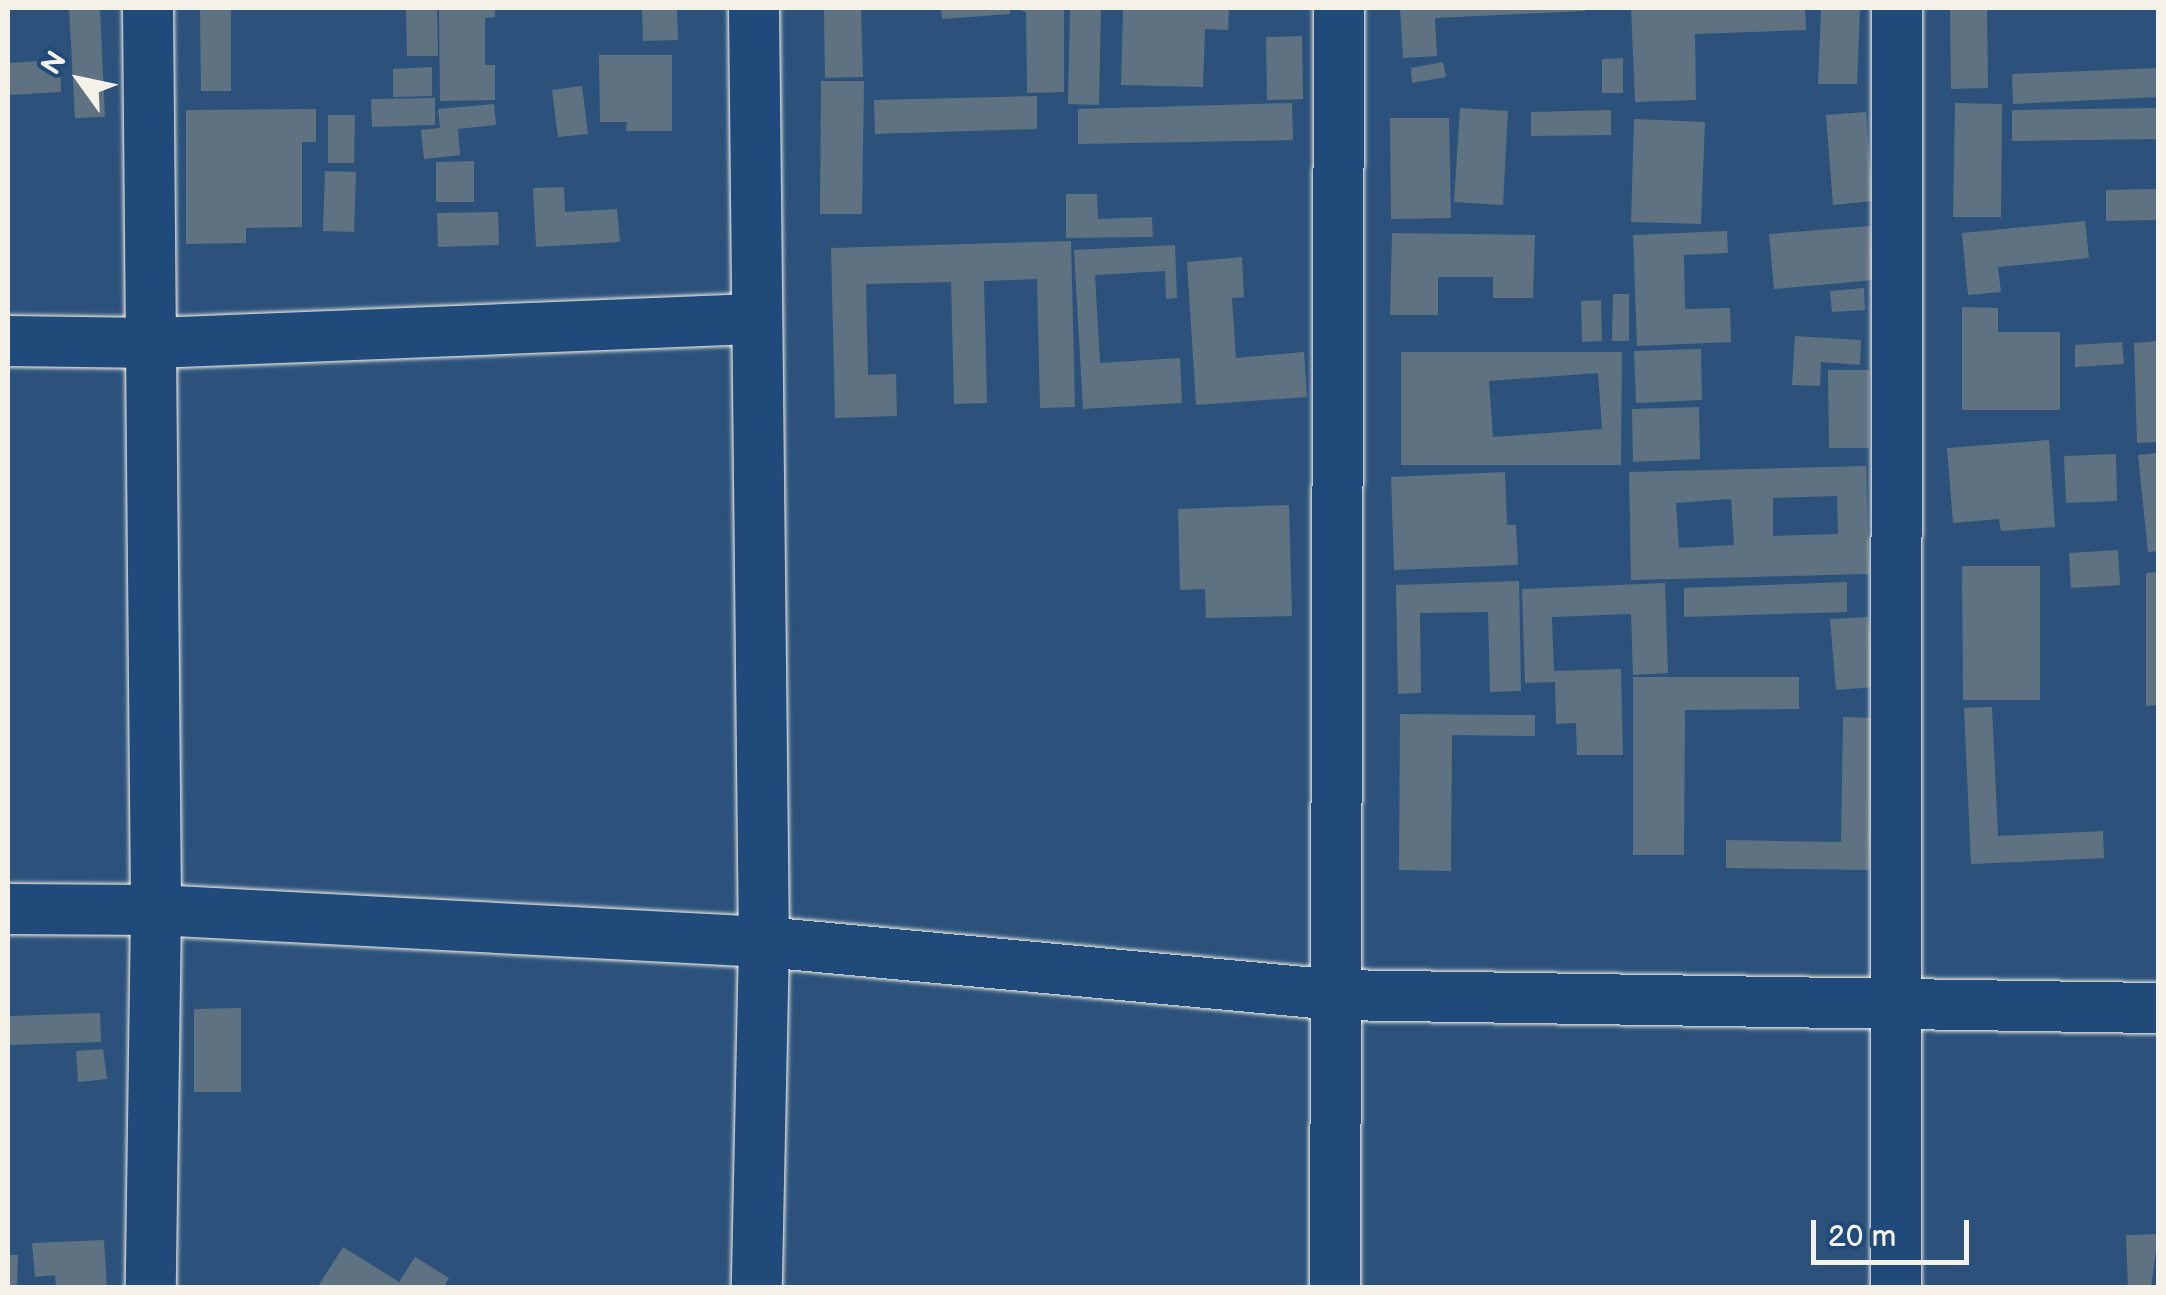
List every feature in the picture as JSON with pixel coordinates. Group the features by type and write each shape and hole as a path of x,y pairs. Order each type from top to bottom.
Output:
{"street":[{"path":"148,8 154,342 156,910 151,1288"},
{"path":"754,8 753,319 764,942 757,1288"},
{"path":"1335,1288 1339,8"},
{"path":"1896,1288 1897,8"},
{"path":"8,340 154,342 753,319"},
{"path":"8,910 156,910 764,942 1336,995 2158,1008"}],"building":[{"path":"69,8 100,8 105,117 75,118"},
{"path":"200,8 231,8 231,91 201,91"},
{"path":"406,8 437,8 438,56 407,56"},
{"path":"439,8 495,8 495,17 485,18 485,65 495,65 495,100 440,101"},
{"path":"642,8 677,8 678,40 643,41"},
{"path":"824,8 861,8 863,77 825,78"},
{"path":"941,8 1010,8 1010,14 942,19"},
{"path":"1013,8 1064,8 1064,92 1027,93 1026,12"},
{"path":"1070,8 1101,8 1099,105 1068,104"},
{"path":"1123,8 1229,8 1228,30 1205,29 1203,87 1121,85"},
{"path":"1400,8 1585,11 1435,18 1437,56 1403,58"},
{"path":"1631,8 1805,8 1806,30 1695,34 1696,100 1635,102"},
{"path":"1950,8 1987,8 1988,88 1951,89"},
{"path":"1821,9 1860,10 1857,84 1818,84"},
{"path":"1302,36 1303,99 1267,100 1266,37"},
{"path":"599,55 672,55 672,131 626,131 627,122 600,122"},
{"path":"1623,58 1623,93 1602,93 1602,59"},
{"path":"60,60 61,92 8,95 8,63"},
{"path":"1443,62 1446,77 1412,83 1411,68"},
{"path":"432,67 432,96 393,97 393,69"},
{"path":"2158,68 2158,97 2013,104 2012,74"},
{"path":"821,81 864,81 862,214 820,214"},
{"path":"582,86 588,134 558,137 552,90"},
{"path":"1037,96 1037,129 875,134 874,100"},
{"path":"435,98 435,125 372,127 371,99"},
{"path":"1292,103 1293,140 1078,144 1078,109"},
{"path":"1955,103 2002,104 2001,217 1953,217"},
{"path":"494,104 496,125 458,129 460,155 424,159 421,130 440,128 438,109"},
{"path":"1460,108 1508,111 1503,205 1454,202"},
{"path":"2158,108 2158,139 2012,141 2012,110"},
{"path":"316,109 316,142 302,142 302,227 246,228 246,243 186,244 186,110"},
{"path":"1611,110 1611,135 1531,136 1531,112"},
{"path":"1866,112 1872,201 1833,205 1826,115"},
{"path":"328,115 355,115 354,163 328,163"},
{"path":"1390,118 1449,118 1451,218 1391,219"},
{"path":"1634,119 1705,122 1701,224 1631,222"},
{"path":"474,161 474,202 436,202 436,162"},
{"path":"325,171 356,172 354,232 323,231"},
{"path":"564,187 565,212 617,209 620,242 536,247 533,188"},
{"path":"2158,189 2158,220 2106,221 2106,190"},
{"path":"1066,194 1097,194 1098,219 1152,217 1153,237 1066,238"},
{"path":"498,212 499,245 438,247 437,213"},
{"path":"2085,221 2089,258 1998,267 2001,292 1968,295 1962,233"},
{"path":"1870,226 1874,280 1774,289 1769,234"},
{"path":"1727,231 1728,253 1684,255 1685,309 1730,308 1731,342 1637,346 1633,235"},
{"path":"1392,233 1535,235 1533,298 1493,298 1493,277 1438,277 1438,315 1390,315"},
{"path":"1071,241 1075,407 1040,408 1037,279 984,281 987,403 954,404 951,282 866,284 868,375 896,374 897,416 835,418 831,248"},
{"path":"1175,245 1177,298 1166,299 1165,271 1095,275 1100,363 1180,358 1182,403 1083,409 1074,250"},
{"path":"1242,257 1244,297 1232,298 1236,358 1304,352 1307,397 1196,405 1187,262"},
{"path":"1864,288 1865,310 1832,312 1830,291"},
{"path":"1613,294 1629,294 1629,341 1612,341"},
{"path":"1601,300 1602,341 1582,342 1581,301"},
{"path":"1962,307 1998,308 1998,332 2060,332 2060,410 1962,410"},
{"path":"1795,336 1861,340 1860,365 1821,362 1820,386 1792,385"},
{"path":"2158,341 2158,442 2137,443 2134,343"},
{"path":"2122,342 2124,364 2075,367 2075,345"},
{"path":"1701,349 1702,400 1636,403 1634,351"},
{"path":"1401,352 1622,352 1621,465 1401,465","holes":["1598,373 1602,429 1493,437 1489,381"]},
{"path":"1828,370 1869,370 1869,448 1829,448"},
{"path":"1699,407 1700,459 1633,462 1632,409"},
{"path":"2049,440 2055,527 2001,531 1999,519 1953,523 1947,448"},
{"path":"2158,453 2158,551 2148,552 2138,455"},
{"path":"2116,454 2117,501 2066,503 2064,456"},
{"path":"1866,466 1869,574 1631,580 1629,472","holes":["1837,496 1838,534 1773,536 1773,498","1731,499 1734,545 1679,548 1676,503"]},
{"path":"1505,472 1507,525 1516,525 1518,565 1394,570 1391,477"},
{"path":"1289,505 1292,616 1206,618 1205,589 1180,590 1178,509"},
{"path":"2118,550 2120,585 2071,588 2069,553"},
{"path":"1962,566 2040,566 2040,700 1963,700"},
{"path":"2158,572 2158,705 2146,706 2146,573"},
{"path":"1519,581 1521,691 1490,692 1488,612 1420,613 1421,693 1398,694 1396,585"},
{"path":"1847,582 1847,612 1684,617 1684,588"},
{"path":"1665,583 1668,673 1633,675 1631,614 1552,617 1554,671 1621,669 1623,755 1577,755 1576,723 1556,724 1555,682 1525,683 1522,589"},
{"path":"1868,617 1875,687 1836,690 1830,619"},
{"path":"1633,677 1799,677 1799,709 1685,710 1684,855 1633,855"},
{"path":"1992,707 1998,836 2103,831 2104,858 1971,864 1964,708"},
{"path":"1400,714 1535,715 1535,736 1452,735 1451,871 1399,870"},
{"path":"1843,717 1873,718 1869,870 1726,868 1726,840 1841,842"},
{"path":"241,1008 241,1092 194,1092 194,1009"},
{"path":"100,1013 101,1042 8,1045 8,1016"},
{"path":"103,1049 107,1079 78,1082 76,1051"},
{"path":"2158,1234 2151,1288 2128,1288 2126,1235"},
{"path":"104,1240 107,1288 56,1288 55,1275 35,1277 32,1243"},
{"path":"343,1247 399,1282 415,1257 449,1278 443,1288 317,1288"},
{"path":"8,1255 18,1255 17,1288 8,1288"}]}
